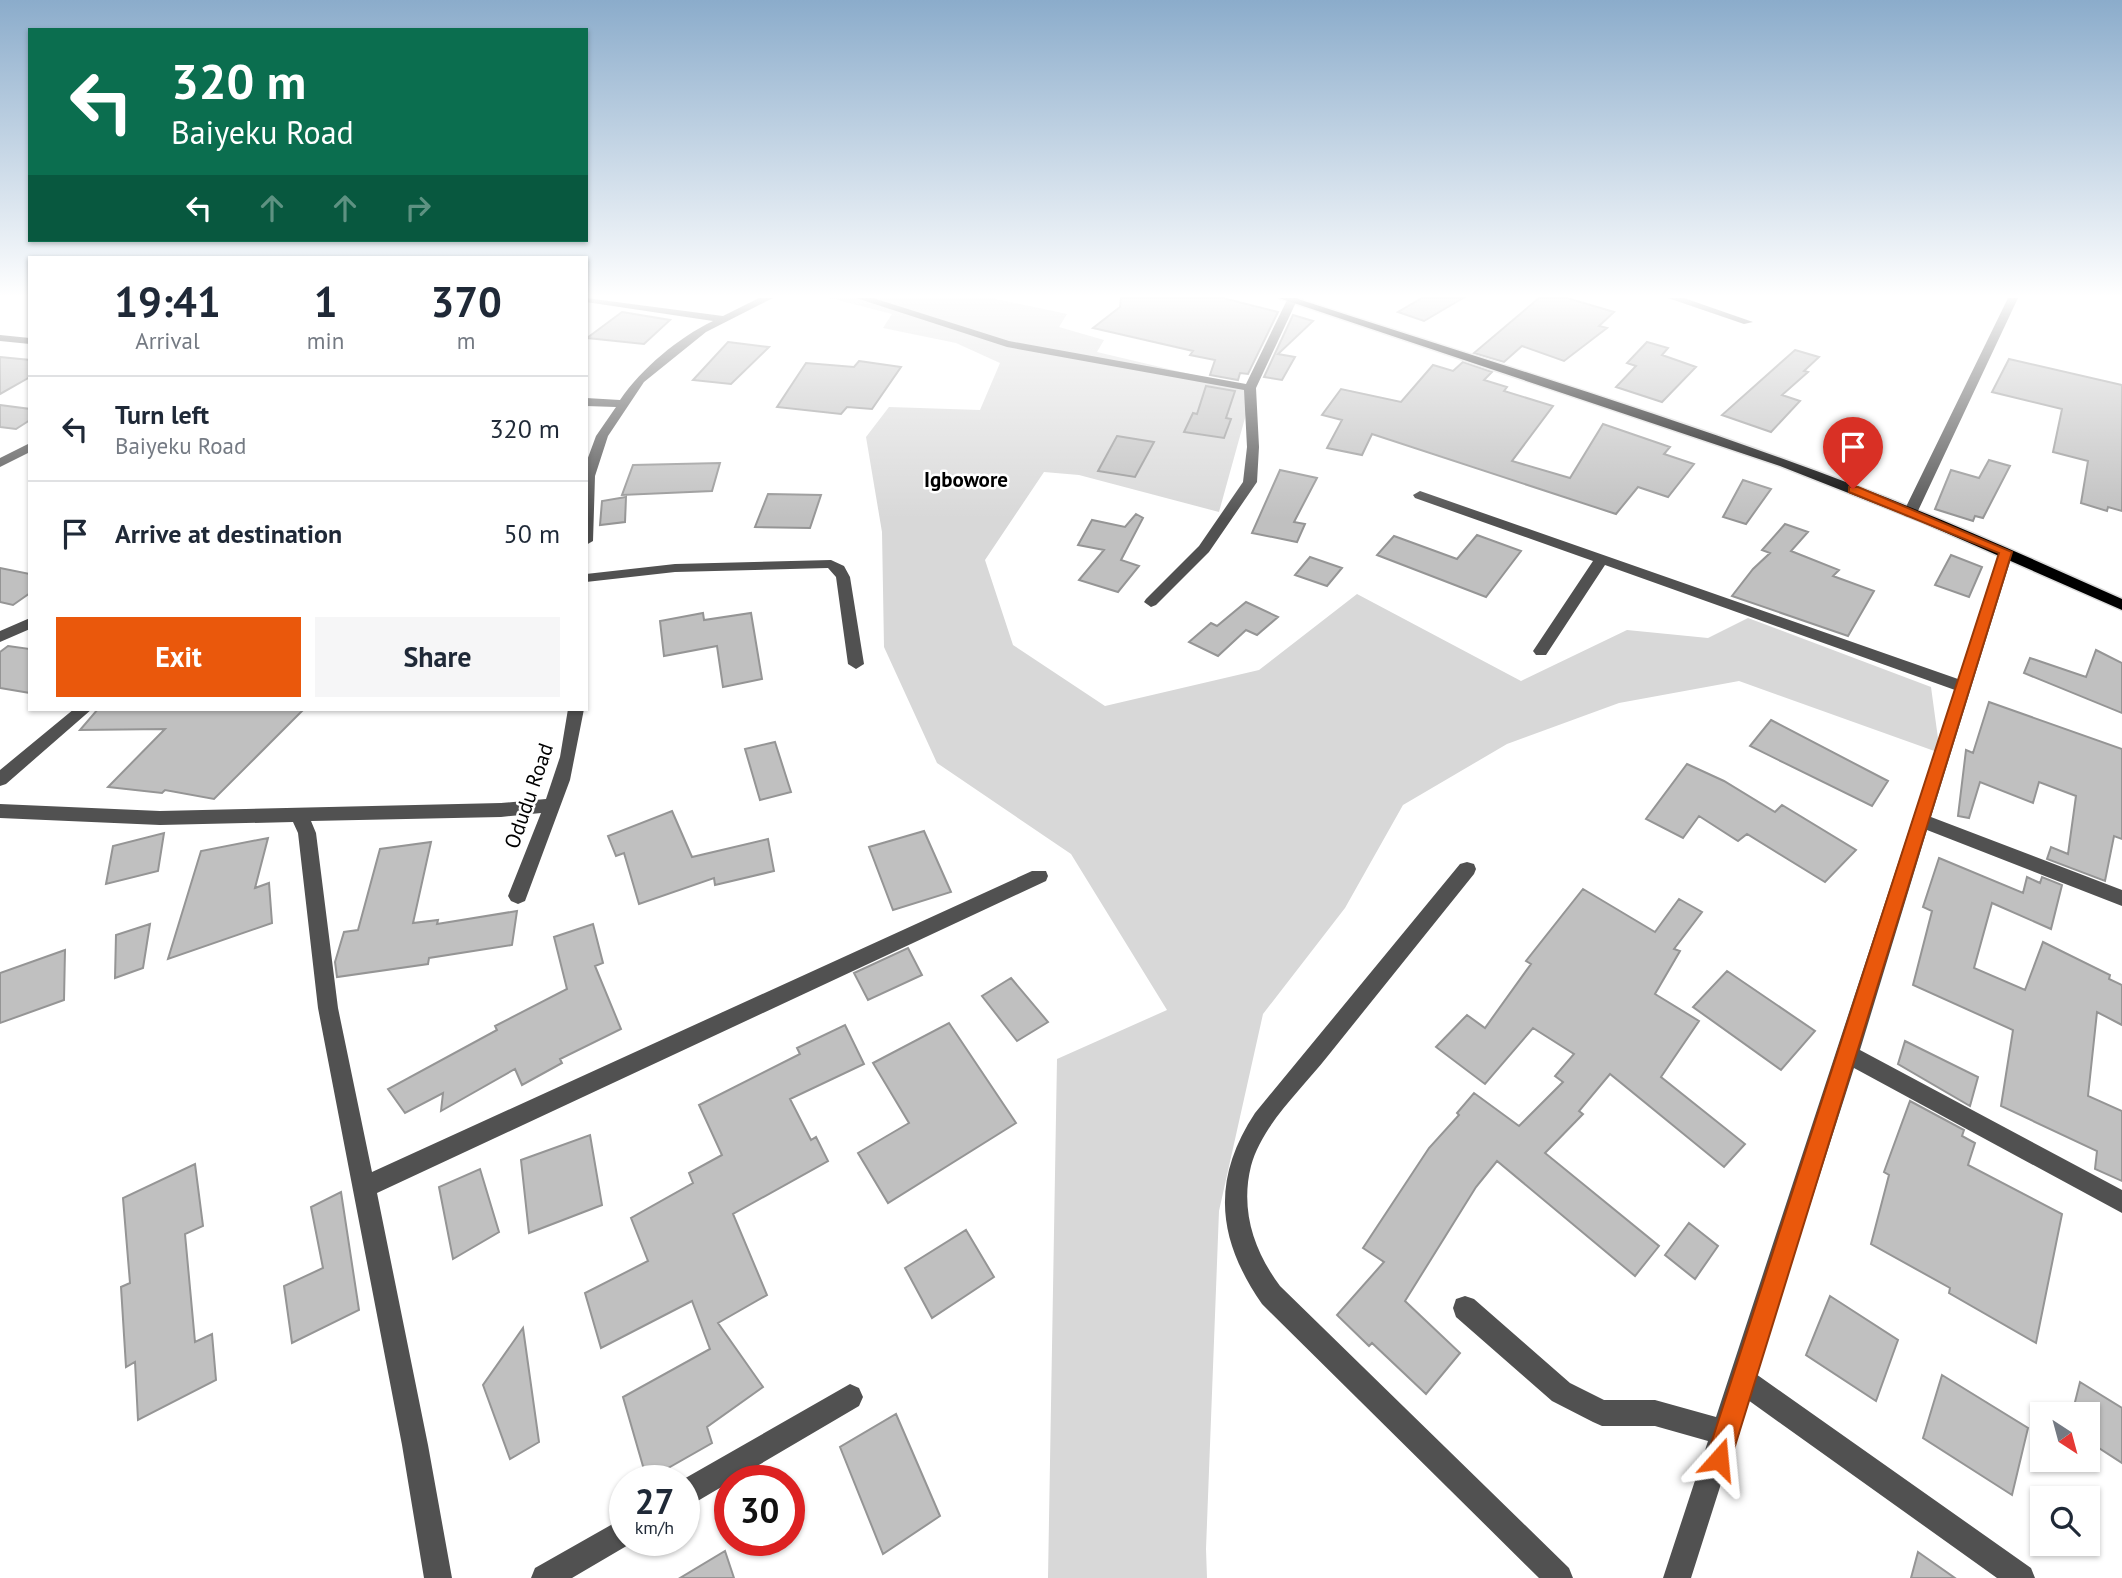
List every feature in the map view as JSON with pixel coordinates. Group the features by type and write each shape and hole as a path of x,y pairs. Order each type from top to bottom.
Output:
{"main road":[{"path":"1509,372 1670,425 1910,513 2006,552 2122,605"}],"street":[{"path":"588,475 602,436 640,380 649,372"},
{"path":"1160,372 1250,388"},
{"path":"1151,602 1204,549 1250,482 1253,447 1250,388 1257,372"},
{"path":"1910,513 1977,372"},
{"path":"588,402 623,404"},
{"path":"0,463 28,448"},
{"path":"1420,495 1961,686"},
{"path":"1678,1578 1744,1381 1961,686 2006,552"},
{"path":"1541,651 1601,559"},
{"path":"588,578 675,568 831,564 839,569 843,577 856,664"},
{"path":"0,637 28,623"},
{"path":"0,780 82,711"},
{"name":"Odudu Road","path":"517,895 551,805 575,728 576,711"},
{"path":"0,811 304,824 337,815 551,805"},
{"path":"1920,820 2122,898"},
{"path":"304,824 328,1008 365,1187 438,1578"},
{"path":"1467,869 1271,1109 1241,1162 1237,1179 1238,1230 1252,1271 1271,1295 1559,1578"},
{"path":"365,1187 1039,876"},
{"path":"1848,1054 2122,1202"},
{"path":"1465,1308 1561,1392 1602,1413 1655,1413 1727,1433"},
{"path":"1744,1381 2021,1578"},
{"path":"700,1486 850,1397"},
{"path":"545,1578 609,1540"}],"shaded area":[{"path":"996,372 1180,372 1253,389 1219,512 1079,475 1044,472 985,560 1013,645 1105,706 1259,670 1357,594 1521,681 1627,630 1708,638 1748,618 1931,687 1940,753 1739,681 1619,703 1507,744 1403,805 1345,908 1263,1014 1219,1211 1207,1578 1048,1578 1057,1059 1167,1010 1071,854 937,763 884,647 882,532 866,437 889,407 980,410"}],"building":[{"path":"0,372 28,372 28,378 0,394"},
{"path":"701,372 744,372 731,384 693,380"},
{"path":"800,372 898,372 872,409 847,407 841,414 777,407"},
{"path":"1211,372 1249,372 1248,374 1240,373 1238,380 1210,375"},
{"path":"1267,372 1287,372 1282,380 1264,377"},
{"path":"1427,372 1491,372 1484,380 1507,387 1504,391 1553,406 1512,461 1570,478 1603,424 1670,447 1664,454 1694,464 1668,497 1638,487 1616,514 1372,434 1362,455 1327,448 1342,420 1322,415 1341,389 1401,402"},
{"path":"1631,372 1691,372 1662,402 1616,387"},
{"path":"1771,372 1808,372 1782,395 1800,401 1771,432 1722,415"},
{"path":"2002,372 2064,372 2122,385 2122,511 2108,507 2107,511 2081,503 2088,461 2053,452 2062,409 1992,392"},
{"path":"1206,386 1235,391 1226,418 1231,419 1224,438 1184,432 1193,413 1197,414"},
{"path":"0,405 28,409 28,421 16,429 0,427"},
{"path":"1117,436 1154,442 1135,477 1098,471"},
{"path":"1989,460 2010,466 1983,518 1975,516 1973,521 1935,509 1951,470 1979,478"},
{"path":"720,463 712,491 622,495 633,465"},
{"path":"1280,470 1317,478 1294,522 1305,524 1297,542 1252,533"},
{"path":"1743,480 1771,489 1746,524 1723,517"},
{"path":"768,494 821,495 810,528 755,527"},
{"path":"626,497 625,522 600,525 602,501"},
{"path":"1136,514 1143,518 1121,560 1139,566 1118,592 1079,580 1104,550 1078,545 1092,520 1125,527"},
{"path":"1785,524 1808,532 1791,551 1839,570 1833,576 1874,591 1848,636 1732,596 1753,569 1770,553 1762,550"},
{"path":"1477,535 1521,551 1486,597 1377,555 1394,536 1457,559"},
{"path":"1951,555 1982,567 1969,597 1935,585"},
{"path":"1310,557 1342,568 1327,586 1295,575"},
{"path":"0,568 28,574 28,594 13,605 0,602"},
{"path":"1246,602 1278,617 1257,635 1246,630 1218,656 1189,642 1211,623 1217,626"},
{"path":"703,613 704,620 751,613 762,679 723,687 717,646 664,656 660,621"},
{"path":"8,646 28,649 28,693 0,688 0,652"},
{"path":"2096,650 2122,663 2122,713 2024,673 2030,658 2086,677"},
{"path":"1989,702 2122,749 2122,839 2114,836 2105,881 2047,859 2051,847 2068,854 2076,796 2039,782 2033,803 1980,782 1969,818 1958,816 1966,750 1973,753"},
{"path":"96,711 302,711 214,799 165,790 162,793 108,787 165,729 80,730"},
{"path":"1771,720 1888,781 1872,806 1750,746"},
{"path":"775,742 791,792 760,800 745,749"},
{"path":"1687,764 1724,781 1775,812 1782,805 1856,850 1825,882 1747,834 1738,841 1699,816 1683,838 1646,819"},
{"path":"672,811 692,857 768,839 774,871 715,885 714,878 639,904 624,853 616,856 608,836"},
{"path":"924,831 951,892 893,910 869,847"},
{"path":"164,833 158,871 106,884 113,846"},
{"path":"268,838 255,888 269,883 272,923 168,959 201,851"},
{"path":"431,842 413,923 438,920 437,924 517,911 512,945 429,958 428,964 337,977 335,962 344,932 358,930 380,849"},
{"path":"1939,858 2023,893 2027,877 2040,883 2042,877 2062,885 2051,929 1992,903 1974,968 2025,990 2043,942 2110,975 2109,979 2122,985 2122,1025 2097,1012 2088,1096 2122,1111 2122,1181 2095,1169 2097,1151 2001,1106 2013,1030 1913,985 1932,911 1923,907"},
{"path":"1583,889 1655,932 1679,899 1702,912 1674,949 1680,951 1655,994 1699,1021 1661,1077 1745,1144 1724,1167 1610,1074 1579,1111 1583,1114 1545,1153 1659,1246 1635,1276 1497,1161 1476,1187 1405,1301 1460,1353 1426,1394 1372,1343 1369,1346 1337,1315 1384,1262 1363,1248 1429,1148 1459,1115 1457,1113 1474,1093 1519,1126 1563,1082 1555,1076 1574,1054 1533,1028 1485,1084 1436,1047 1467,1015 1485,1028 1531,964 1526,961"},
{"path":"150,924 143,968 115,978 116,935"},
{"path":"593,924 603,963 595,966 621,1029 560,1059 562,1063 522,1085 515,1069 441,1111 443,1093 405,1113 388,1089 497,1030 495,1026 567,989 554,937"},
{"path":"908,948 922,975 868,1000 854,973"},
{"path":"65,950 64,1000 0,1023 0,973"},
{"path":"1727,971 1815,1031 1781,1070 1693,1007"},
{"path":"1011,978 1048,1022 1017,1041 982,996"},
{"path":"949,1023 1016,1123 888,1203 858,1153 909,1123 873,1063"},
{"path":"845,1025 864,1064 790,1099 811,1140 816,1137 828,1161 733,1214 767,1295 718,1323 763,1387 707,1427 712,1443 673,1465 643,1465 623,1397 710,1349 692,1301 601,1348 585,1293 648,1261 631,1218 693,1183 689,1173 722,1155 699,1105 800,1054 797,1048"},
{"path":"1905,1041 1978,1077 1970,1106 1898,1064"},
{"path":"1910,1101 1964,1130 1962,1136 1975,1143 1968,1165 2062,1214 2036,1343 1949,1293 1950,1288 1871,1244 1889,1175 1884,1172"},
{"path":"590,1135 602,1205 529,1233 521,1160"},
{"path":"195,1164 203,1226 185,1234 195,1342 212,1334 216,1380 138,1420 135,1362 126,1367 121,1287 130,1283 123,1198"},
{"path":"480,1169 499,1232 453,1259 439,1187"},
{"path":"341,1192 359,1310 292,1343 284,1286 323,1268 311,1207"},
{"path":"1689,1223 1718,1246 1695,1279 1665,1255"},
{"path":"966,1230 994,1277 932,1318 905,1268"},
{"path":"1830,1296 1898,1340 1876,1401 1806,1355"},
{"path":"523,1328 539,1442 510,1459 483,1385"},
{"path":"1942,1375 2028,1428 2012,1495 1923,1438"},
{"path":"2080,1382 2122,1408 2122,1463 2100,1449 2100,1402 2075,1402"},
{"path":"896,1414 940,1516 883,1554 840,1447"},
{"path":"1918,1552 1955,1578 1911,1578"},
{"path":"717,1556 727,1556 734,1578 680,1578"}],"district":[{"name":"Igbowore","path":"966,480"}],"route":[{"path":"1719,1459 1848,1054 1969,660 2006,552 1853,489"}]}
